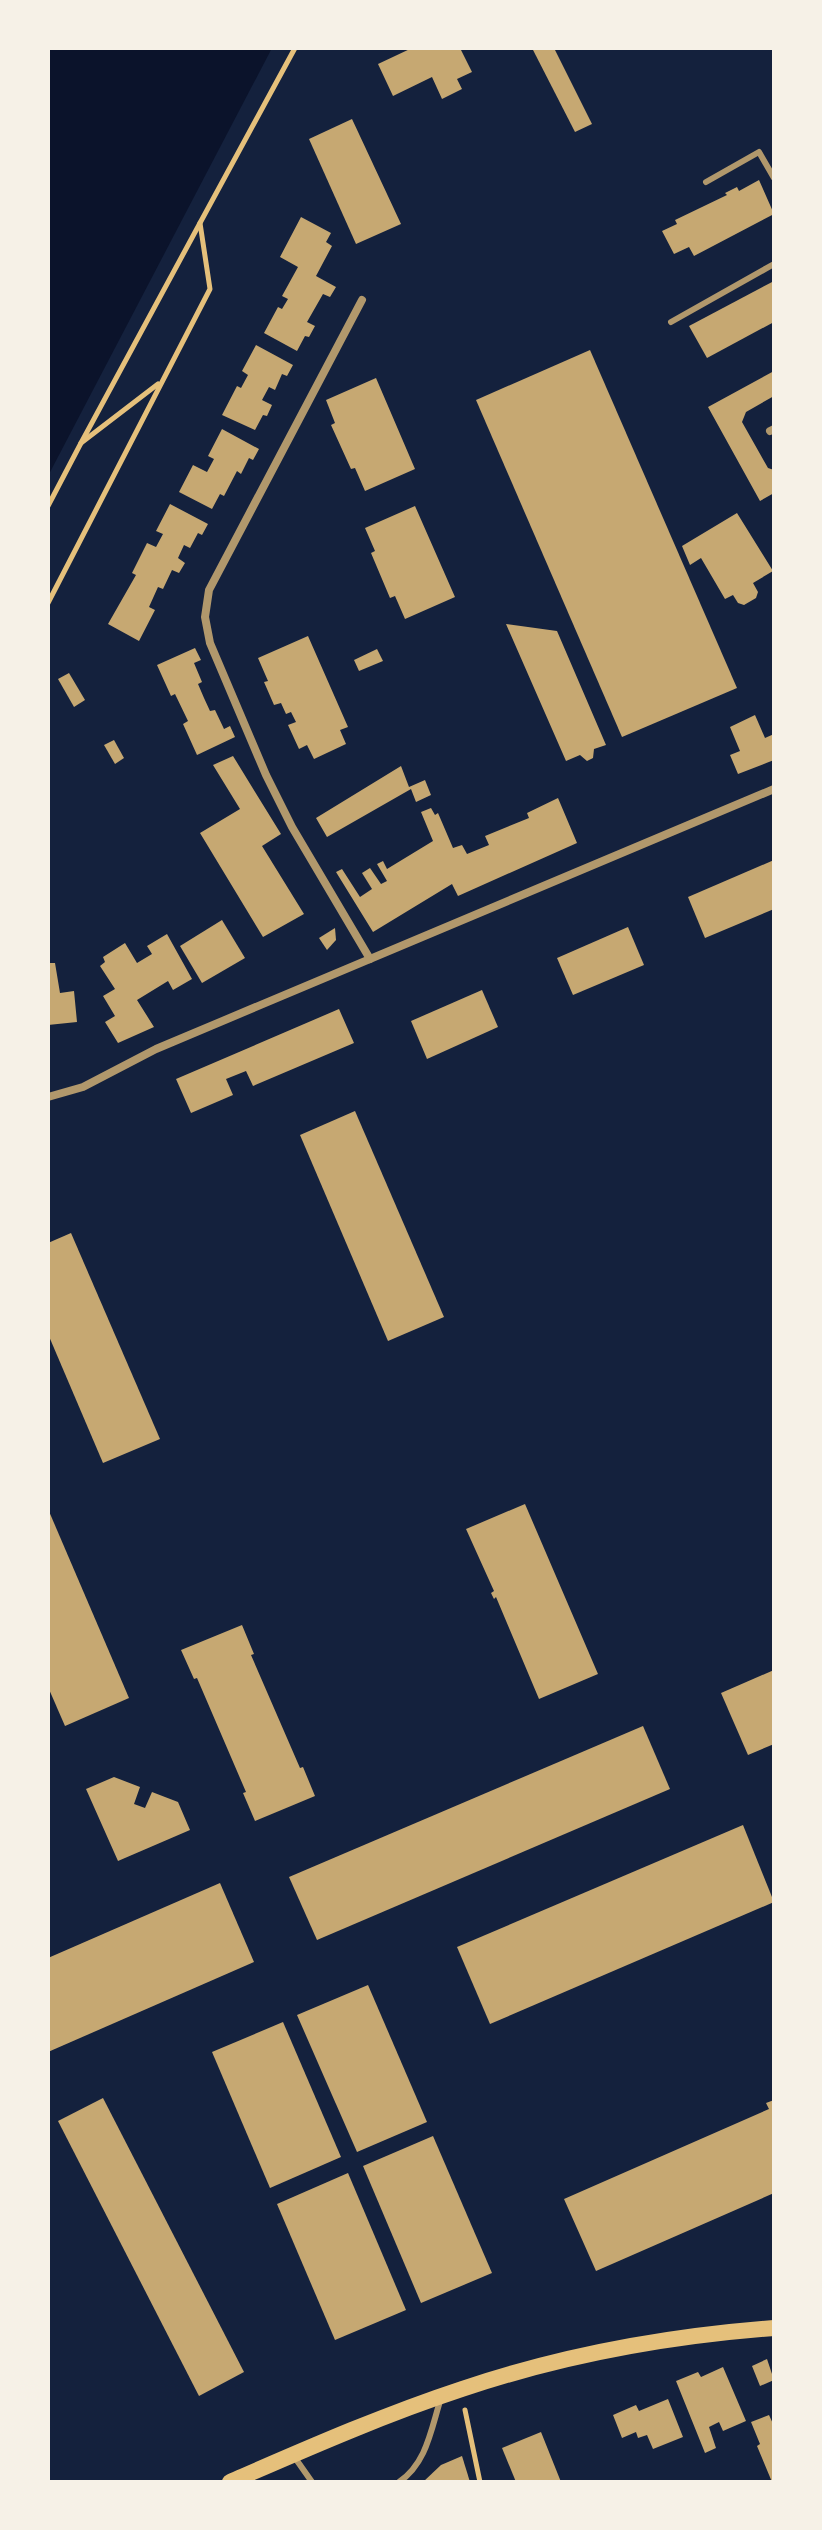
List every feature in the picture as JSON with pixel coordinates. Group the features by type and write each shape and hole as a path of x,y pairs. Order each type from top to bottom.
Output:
{"main road":[{"path":"230,2482 441,2396 555,2362 717,2332 774,2328"}],"street":[{"path":"362,300 209,590 205,617 210,643 279,804 370,959"},
{"path":"48,1097 83,1087 156,1049 774,789"}],"lane":[{"path":"706,182 759,152 774,178"},
{"path":"671,322 774,264"},
{"path":"399,2482 421,2461 441,2396"},
{"path":"293,2455 312,2482"}],"path":[{"path":"48,506 295,48"},
{"path":"48,603 210,289 200,223"},
{"path":"81,443 162,381"},
{"path":"460,2389 480,2482"}],"water":[{"path":"48,48 272,48 48,476"}],"building":[{"path":"412,48 460,48 472,72 457,79 462,89 442,99 432,77 393,96 378,64"},
{"path":"532,48 554,48 592,124 575,132"},
{"path":"352,119 401,224 356,244 309,139"},
{"path":"759,180 774,214 694,256 689,247 674,254 662,231 677,224 675,220 727,195 725,193 737,187 739,191"},
{"path":"301,217 331,233 326,242 332,246 316,276 336,287 330,297 323,294 307,322 315,326 297,351 264,333 278,307 282,309 288,299 282,296 298,267 280,257"},
{"path":"774,281 774,322 707,358 689,326"},
{"path":"256,345 293,365 287,376 282,374 275,390 269,387 262,400 272,405 255,430 222,415 237,386 241,388 248,375 242,371"},
{"path":"590,350 737,688 622,737 476,400"},
{"path":"774,371 774,396 746,412 742,422 768,468 774,470 774,493 760,501 708,407"},
{"path":"376,378 415,469 365,491 331,425 335,423 326,400"},
{"path":"222,429 259,449 253,460 249,458 241,474 237,471 224,496 220,494 212,509 179,492 193,465 207,472 214,459 208,456"},
{"path":"170,504 208,524 202,535 198,533 190,548 184,545 178,558 185,563 179,573 172,570 163,589 158,587 149,607 155,610 139,641 108,624 136,575 132,573 147,543 156,547 163,534 156,531"},
{"path":"415,506 455,597 405,619 395,596 390,598 371,553 375,551 365,528"},
{"path":"737,513 773,571 753,583 758,592 756,598 744,605 738,603 733,595 725,599 701,558 690,565 682,546"},
{"path":"506,624 557,631 606,745 594,749 593,758 587,761 580,755 566,761"},
{"path":"308,636 348,727 340,730 346,744 314,759 307,745 299,749 288,725 296,722 291,712 286,714 281,703 274,705 258,658"},
{"path":"195,648 201,660 194,663 202,682 198,684 204,698 210,711 215,710 224,729 230,726 235,737 197,755 183,724 188,721 175,694 171,696 157,665"},
{"path":"377,649 383,661 359,671 354,660"},
{"path":"69,673 85,700 74,707 58,679"},
{"path":"755,715 765,738 774,734 774,760 738,774 730,755 740,751 730,727"},
{"path":"114,740 124,758 115,764 104,745"},
{"path":"233,756 281,834 262,846 304,914 263,937 200,833 240,809 213,765"},
{"path":"401,766 409,787 425,780 431,795 416,802 411,789 327,837 316,818"},
{"path":"558,798 577,843 458,896 452,884 373,932 336,872 342,869 360,897 372,889 362,873 370,868 381,884 387,881 377,864 383,861 387,869 433,841 421,812 431,808 435,815 438,813 453,848 462,845 467,854 489,845 485,836 529,818 527,813"},
{"path":"774,860 774,909 705,938 688,897"},
{"path":"222,920 245,958 202,983 180,946"},
{"path":"628,927 644,965 573,995 557,958"},
{"path":"335,928 336,940 327,950 319,938"},
{"path":"167,934 192,979 173,990 168,981 137,1000 154,1027 118,1043 105,1022 115,1016 103,996 115,989 100,966 105,962 103,957 125,943 137,963 152,954 147,946"},
{"path":"48,963 55,963 60,993 74,991 77,1022 48,1025"},
{"path":"482,990 498,1027 427,1059 411,1021"},
{"path":"339,1009 354,1043 253,1086 246,1071 226,1079 233,1095 191,1113 176,1079"},
{"path":"355,1111 444,1317 388,1341 300,1135"},
{"path":"71,1233 160,1439 103,1463 48,1334 48,1243"},
{"path":"525,1504 598,1674 539,1699 466,1529"},
{"path":"48,1509 129,1698 65,1726 48,1687"},
{"path":"242,1625 254,1654 251,1655 315,1796 255,1821 243,1793 246,1792 197,1678 194,1679 181,1650"},
{"path":"774,1670 774,1744 748,1755 721,1693"},
{"path":"643,1726 670,1789 317,1940 289,1877"},
{"path":"114,1777 140,1787 134,1804 145,1808 152,1792 178,1802 190,1830 118,1861 86,1789"},
{"path":"743,1825 774,1902 490,2024 457,1947"},
{"path":"220,1883 254,1962 48,2052 48,1958"},
{"path":"368,1985 427,2122 357,2152 297,2015"},
{"path":"283,2022 341,2157 270,2188 212,2052"},
{"path":"103,2098 244,2372 199,2396 58,2121"},
{"path":"774,2100 774,2193 596,2271 564,2199 769,2109 766,2103"},
{"path":"433,2136 492,2273 421,2303 363,2166"},
{"path":"348,2173 406,2310 335,2340 277,2204"},
{"path":"767,2359 774,2380 760,2386 752,2366"},
{"path":"723,2367 746,2421 723,2431 719,2422 709,2427 716,2448 705,2453 676,2381 698,2372 701,2377"},
{"path":"668,2399 683,2437 653,2449 647,2435 638,2438 636,2432 622,2438 613,2415 636,2405 639,2411"},
{"path":"769,2415 774,2426 774,2482 757,2446 760,2444 751,2422"},
{"path":"541,2432 561,2482 516,2482 502,2448"},
{"path":"462,2456 470,2482 423,2482 441,2465"}]}
